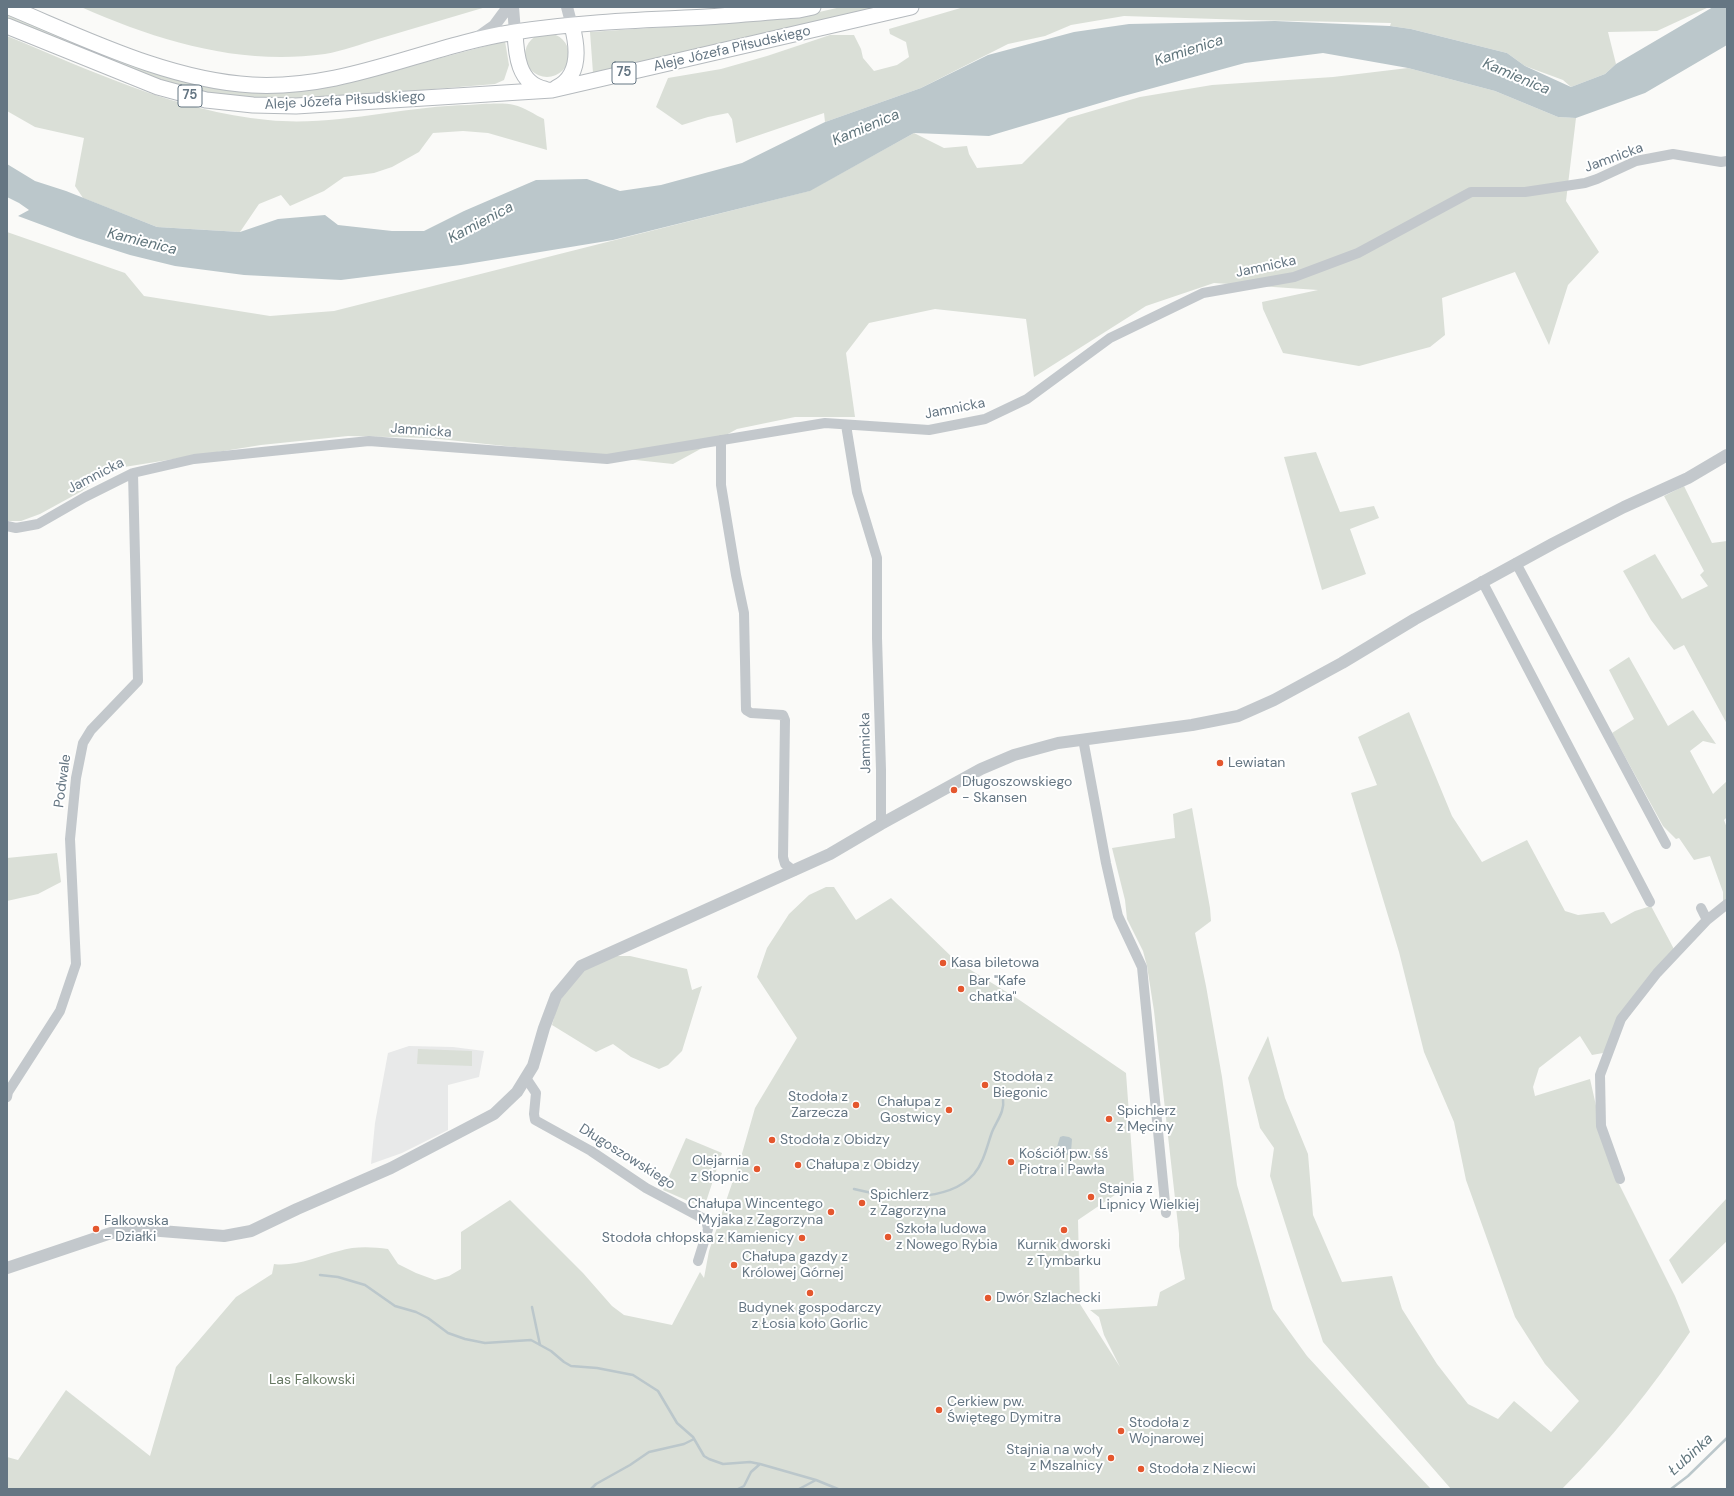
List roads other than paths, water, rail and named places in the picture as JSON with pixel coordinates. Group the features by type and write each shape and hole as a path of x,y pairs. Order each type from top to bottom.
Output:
{"main road":[{"name":"Aleje Józefa Piłsudskiego","path":"9,7 156,66 207,80 252,85 293,85 326,81 472,41 515,32 624,21 709,17 799,10 813,7"},
{"name":"Aleje Józefa Piłsudskiego","path":"7,26 158,87 206,100 253,105 296,106 552,90 911,7"},
{"path":"515,32 518,60 526,79 541,88 552,90 561,86 574,70 577,52 572,26"}],"street":[{"path":"472,41 494,26 508,7"},
{"path":"513,7 515,32"},
{"path":"567,7 572,26"},
{"name":"Jamnicka","path":"7,526 16,528 38,524 85,497 133,473 194,459 369,440 608,459 824,423 929,430 985,420 1027,399 1110,338 1203,293 1294,277 1358,253 1471,192 1525,192 1585,183 1636,162 1673,154 1720,162 1727,161"},
{"name":"Jamnicka","path":"846,425 857,492 877,558 877,638 881,770 880,824"},
{"path":"721,440 721,485 744,613 746,710 751,712 783,715 785,720 783,857 785,864 794,871"},
{"path":"7,1268 110,1233 148,1230 224,1236 250,1231 391,1168 494,1114 517,1092 533,1066 544,1028 556,996 581,966 720,902 830,854 880,824 981,770 1014,755 1054,744 1192,725 1238,716 1274,700 1342,663 1482,581 1598,520 1688,478 1727,455"},
{"name":"Podwale","path":"7,1097 8,1092 60,1011 76,964 70,839 76,778 82,743 91,730 138,681 133,473"},
{"path":"1516,563 1666,844"},
{"path":"1482,581 1650,902"},
{"path":"1083,739 1106,863 1118,916 1142,967 1166,1213"},
{"path":"1620,1179 1602,1126 1600,1075 1621,1019 1657,973 1707,920 1727,904"},
{"path":"1701,908 1707,920"},
{"name":"Długoszowskiego","path":"526,1078 536,1093 534,1114 535,1120 591,1151 646,1188 706,1220 708,1229 698,1261"}],"water":[{"name":"Kamienica","path":"1713,7 1727,7 1727,45 1645,93 1576,118 1558,117 1495,91 1408,68 1323,53 1245,63 1120,97 989,136 914,133 810,191 613,240 461,265 341,280 244,275 175,266 130,255 77,238 18,216 29,210 7,197 7,164 35,181 66,191 157,227 240,232 278,219 325,215 338,225 392,231 424,231 464,211 536,180 587,179 620,191 661,185 742,163 825,122 921,88 988,55 1074,32 1129,24 1275,21 1390,26 1411,29 1507,53 1525,66 1571,87 1605,74 1616,64"},
{"path":"1063,1136 1072,1139 1071,1152 1068,1155 1060,1152 1057,1147 1060,1137"}],"waterway":[{"path":"854,1189 884,1195 917,1196 949,1190 963,1184 974,1174 985,1154 992,1132 1002,1112 1003,1098"},
{"path":"320,1275 338,1277 365,1285 395,1306 416,1312 428,1318 448,1333 465,1339 485,1343 531,1340 551,1351 571,1366 597,1368 633,1375 658,1391 677,1423 693,1437 704,1456 709,1459 723,1464 750,1462 760,1464 816,1480 838,1489"},
{"path":"532,1307 540,1345"},
{"name":"Łubinka","path":"1671,1489 1688,1476 1727,1438"},
{"path":"591,1489 596,1484 630,1465 649,1452 684,1444 694,1439"},
{"path":"738,1489 744,1486 751,1472 760,1464"},
{"path":"799,1489 816,1480"}],"place":[{"name":"Lewiatan","path":"1220,763"},
{"name":"Długoszowskiego - Skansen","path":"954,790"},
{"name":"Kasa biletowa","path":"943,963"},
{"name":"Bar \"Kafe chatka\"","path":"961,989"},
{"name":"Stodoła z Biegonic","path":"985,1085"},
{"name":"Stodoła z Zarzecza","path":"856,1105"},
{"name":"Chałupa z Gostwicy","path":"949,1110"},
{"name":"Spichlerz z Męciny","path":"1109,1119"},
{"name":"Stodoła z Obidzy","path":"772,1140"},
{"name":"Kościół pw. śś Piotra i Pawła","path":"1011,1162"},
{"name":"Chałupa z Obidzy","path":"798,1165"},
{"name":"Olejarnia z Słopnic","path":"757,1169"},
{"name":"Stajnia z Lipnicy Wielkiej","path":"1091,1197"},
{"name":"Spichlerz z Zagorzyna","path":"862,1203"},
{"name":"Chałupa Wincentego Myjaka z Zagorzyna","path":"831,1212"},
{"name":"Falkowska - Działki","path":"96,1229"},
{"name":"Kurnik dworski z Tymbarku","path":"1064,1230"},
{"name":"Szkoła ludowa z Nowego Rybia","path":"888,1237"},
{"name":"Stodoła chłopska z Kamienicy","path":"802,1238"},
{"name":"Chałupa gazdy z Królowej Górnej","path":"734,1265"},
{"name":"Budynek gospodarczy z Łosia koło Gorlic","path":"810,1293"},
{"name":"Dwór Szlachecki","path":"988,1298"},
{"name":"Cerkiew pw. Świętego Dymitra","path":"939,1410"},
{"name":"Stodoła z Wojnarowej","path":"1121,1431"},
{"name":"Stajnia na woły z Mszalnicy","path":"1111,1458"},
{"name":"Stodoła z Niecwi","path":"1141,1469"}],"park label":[{"name":"Las Falkowski","path":"312,1380"}]}
